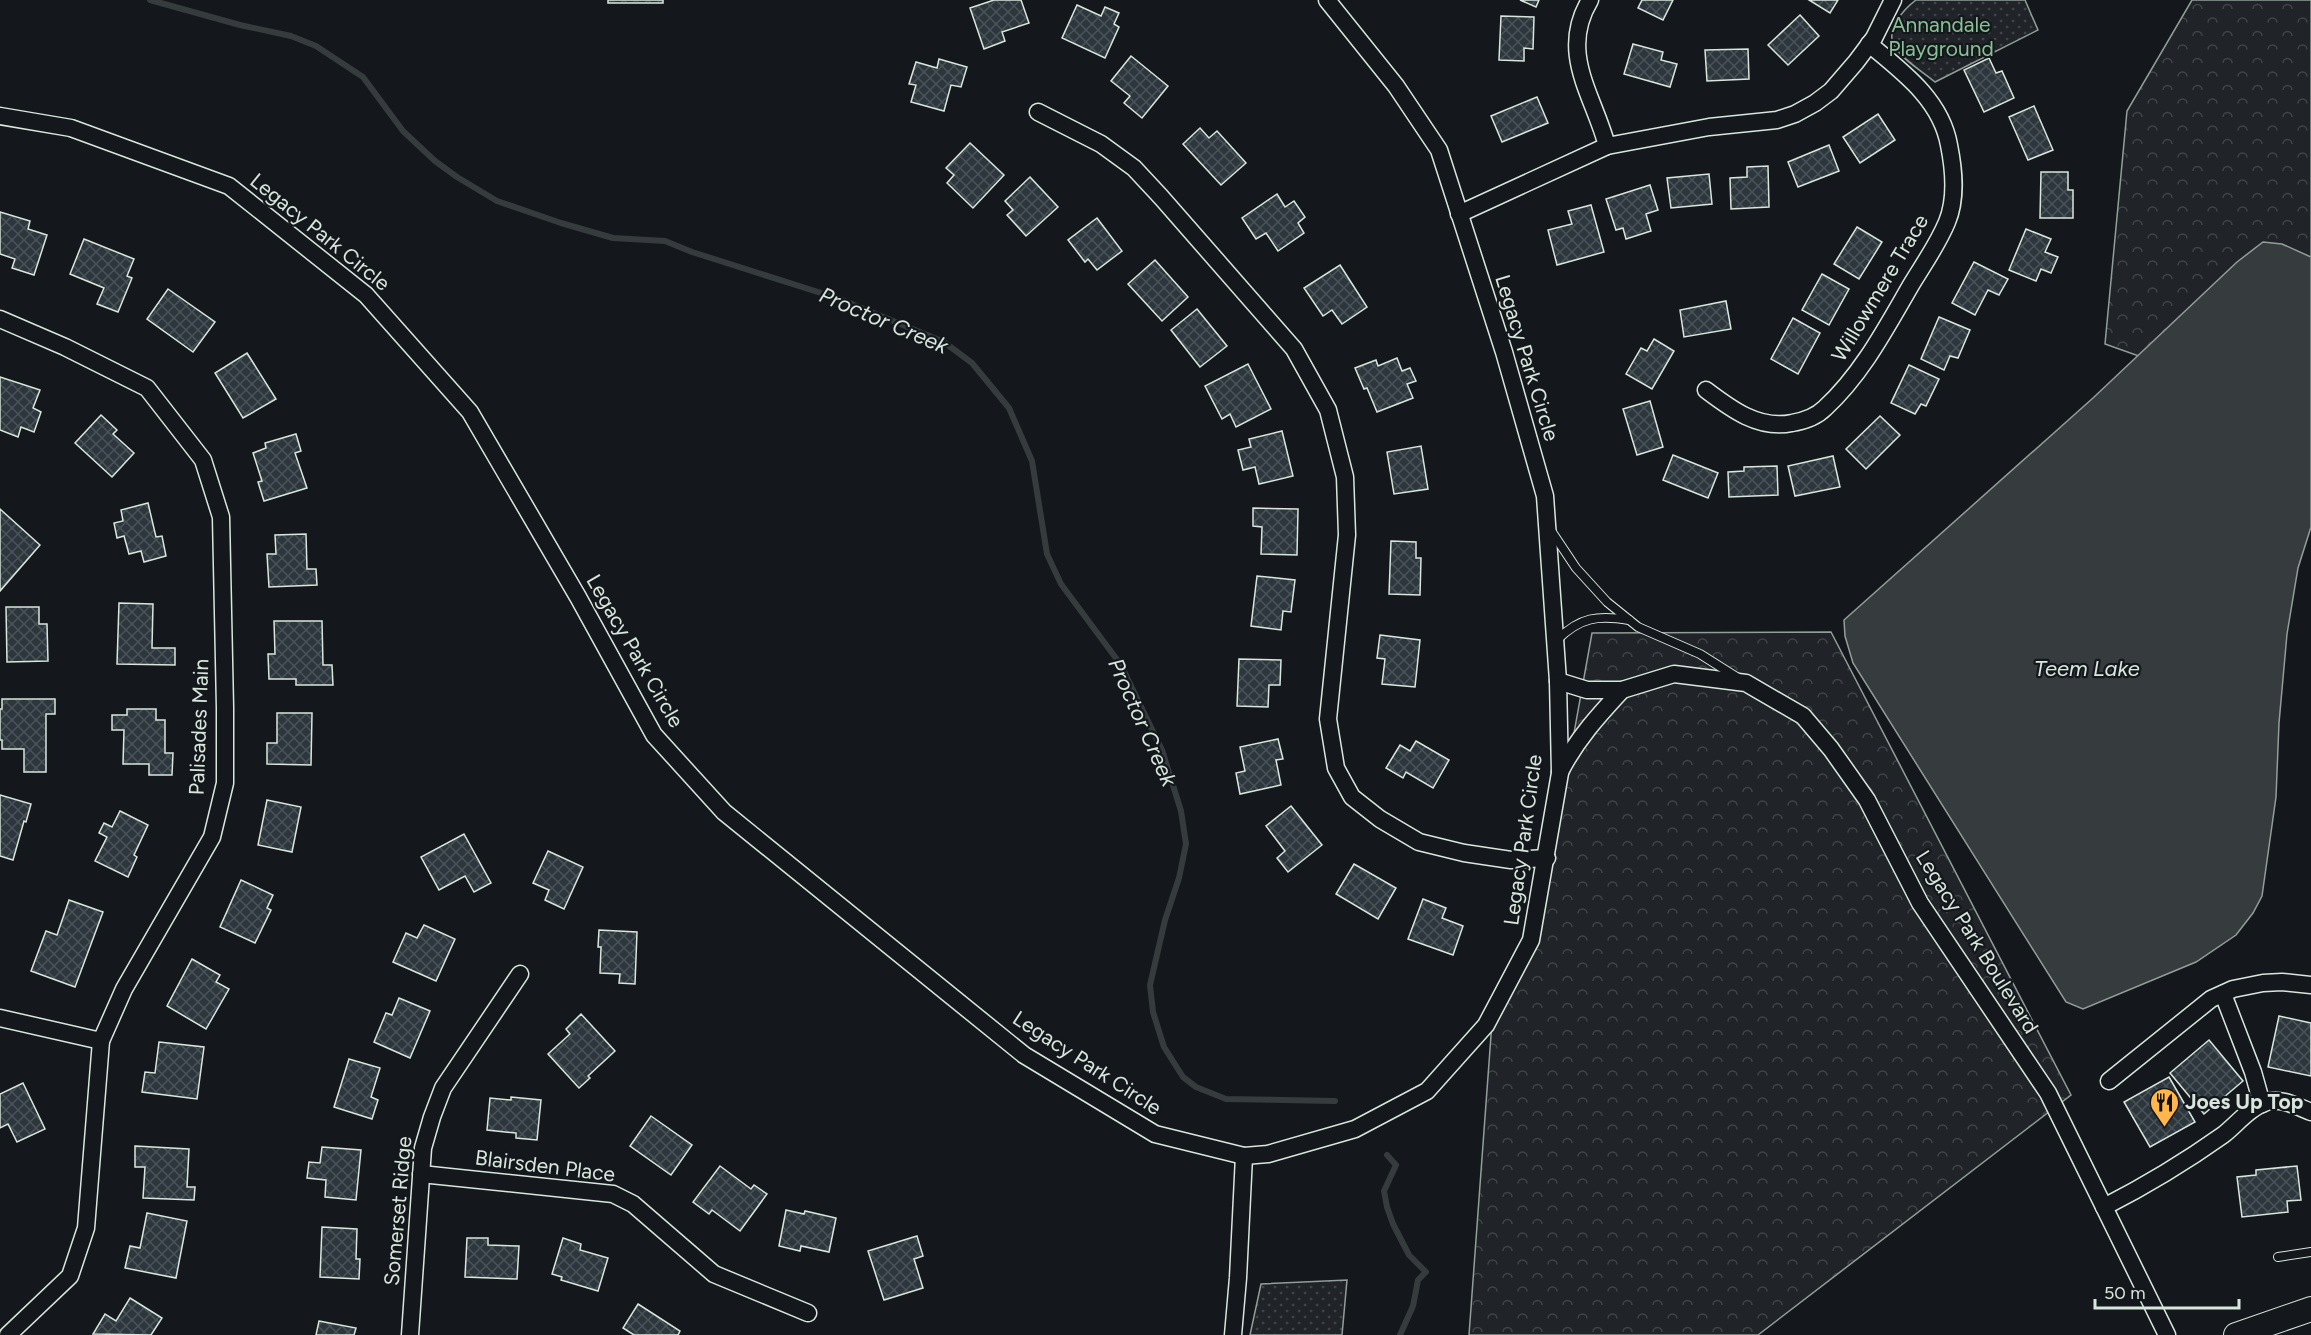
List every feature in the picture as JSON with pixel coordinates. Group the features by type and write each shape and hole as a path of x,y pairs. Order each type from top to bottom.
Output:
{"street":[{"name":"Legacy Park Circle","path":"0,116 71,128 229,186 366,295 470,412 578,597 654,735 723,812 1024,1055 1155,1134 1244,1156 1268,1154 1355,1129 1427,1091 1486,1025 1531,940 1560,773 1558,681 1545,496 1504,352 1438,150 1396,86 1327,0"},
{"path":"1590,0 1580,28 1576,49 1585,91 1603,131 1606,146"},
{"path":"1459,214 1606,146 1709,127 1777,120 1795,114 1831,91 1869,44 1893,0"},
{"name":"Willowmere Trace","path":"1706,390 1730,408 1766,423 1792,423 1810,418 1824,410 1852,379 1884,332 1947,222 1953,193 1953,175 1949,143 1941,123 1927,96 1909,77 1869,44"},
{"path":"1038,112 1101,144 1134,168 1294,349 1328,410 1345,477 1347,535 1328,719 1336,768 1352,797 1380,819 1419,843 1511,860 1547,858"},
{"name":"Palisades Main","path":"0,320 65,347 147,388 203,460 221,517 225,708 225,783 212,837 124,989 100,1041 86,1228 70,1276 8,1335"},
{"name":"Legacy Park Boulevard","path":"1558,681 1587,690 1622,690 1674,674 1746,683 1803,716 1831,749 1867,800 1920,903 2048,1093 2167,1335"},
{"path":"1560,773 1569,754 1593,720 1622,690"},
{"name":"Somerset Ridge","path":"410,1335 423,1148 432,1117 443,1088 520,974"},
{"path":"2109,1080 2211,999 2233,989 2263,983 2311,985"},
{"path":"2223,994 2253,1072 2262,1104"},
{"path":"0,1018 100,1041"},
{"path":"2104,1207 2142,1188 2223,1135 2268,1101 2282,1101 2311,1112"},
{"path":"1233,1335 1244,1156"},
{"name":"Blairsden Place","path":"421,1174 613,1194 633,1203 714,1274 808,1313"},
{"path":"2236,1335 2311,1309"}],"lane":[{"path":"1547,524 1576,568 1607,602 1638,627 1700,654 1746,683"},
{"path":"1555,642 1578,622 1611,617 1630,620"},
{"path":"2278,1257 2311,1252"}],"green space":[{"name":"Annandale Playground","path":"1916,0 2025,0 2038,30 1935,82 1903,57 1892,41 1897,21"},
{"path":"2192,0 2311,0 2311,333 2206,380 2105,344 2127,111"},
{"path":"1831,632 2071,1095 1758,1335 1469,1335 1492,1022 1549,872 1592,633"},
{"path":"1347,1280 1342,1335 1250,1335 1261,1284"}],"water":[{"name":"Teem Lake","path":"2263,242 2282,244 2311,257 2311,527 2298,568 2287,634 2279,723 2276,797 2262,896 2253,913 2236,935 2196,962 2083,1009 2066,1002 1853,663 1845,636 1844,620 2093,398 2237,262"}],"building":[{"path":"608,0 663,0 663,3 608,3"},
{"path":"994,0 1021,0 1029,23 1002,32 1005,41 984,49 970,8"},
{"path":"1520,0 1539,0 1536,7"},
{"path":"1642,0 1673,0 1663,20 1638,8"},
{"path":"1809,0 1838,0 1830,13"},
{"path":"1077,5 1101,16 1105,7 1119,13 1114,24 1119,27 1105,58 1062,38"},
{"path":"1800,15 1819,36 1788,65 1768,45"},
{"path":"1501,16 1534,17 1533,49 1524,48 1524,61 1499,60"},
{"path":"1633,44 1663,52 1661,60 1677,64 1670,87 1624,74"},
{"path":"1748,49 1749,79 1707,81 1705,50"},
{"path":"1131,56 1168,86 1142,118 1124,103 1130,96 1111,81"},
{"path":"1989,58 1996,73 2002,71 2014,98 1984,112 1964,70"},
{"path":"939,59 967,67 961,87 951,85 944,111 911,102 916,85 909,84 916,62 937,68"},
{"path":"1537,97 1548,123 1502,142 1491,116"},
{"path":"2034,106 2053,150 2028,160 2009,117"},
{"path":"1878,114 1895,140 1860,163 1843,137"},
{"path":"1200,128 1209,138 1217,131 1246,163 1221,185 1183,144"},
{"path":"970,143 1004,175 973,208 947,183 954,175 946,168"},
{"path":"1829,145 1839,171 1798,187 1788,162"},
{"path":"1768,166 1769,207 1731,209 1730,178 1747,177 1747,167"},
{"path":"2041,172 2068,172 2068,190 2073,190 2073,218 2040,218"},
{"path":"1709,174 1712,204 1671,208 1667,178"},
{"path":"1030,177 1058,207 1026,236 1007,215 1013,210 1005,201"},
{"path":"1650,185 1658,210 1646,214 1651,231 1626,239 1623,228 1616,230 1606,199"},
{"path":"1277,194 1285,207 1294,201 1305,217 1298,223 1304,233 1278,251 1266,233 1256,239 1242,218"},
{"path":"1591,205 1604,252 1557,265 1548,230 1572,224 1568,211"},
{"path":"0,212 30,221 28,229 47,235 34,275 12,268 15,259 0,254"},
{"path":"1097,218 1122,251 1097,270 1088,259 1085,262 1068,240"},
{"path":"1857,227 1882,242 1859,279 1834,264"},
{"path":"2026,229 2051,239 2045,252 2058,257 2051,273 2041,269 2036,281 2009,270"},
{"path":"84,239 134,259 127,276 132,278 118,312 97,304 104,288 70,274"},
{"path":"1155,260 1188,297 1162,321 1128,284"},
{"path":"1974,262 2008,279 1999,295 1988,290 1975,315 1952,303"},
{"path":"1340,265 1367,307 1342,324 1332,310 1323,316 1304,288"},
{"path":"1822,274 1849,289 1829,325 1802,310"},
{"path":"168,289 215,322 193,352 147,319"},
{"path":"1726,301 1731,329 1684,337 1680,310"},
{"path":"1197,309 1227,346 1200,367 1171,330"},
{"path":"1939,317 1970,330 1958,358 1950,356 1944,370 1921,359"},
{"path":"1793,318 1820,333 1798,374 1771,359"},
{"path":"1654,339 1674,351 1652,389 1626,374 1641,348 1647,351"},
{"path":"247,353 276,399 243,418 215,373"},
{"path":"1397,358 1402,371 1410,368 1416,381 1407,384 1413,398 1377,412 1355,368 1376,360 1378,366"},
{"path":"1248,364 1271,409 1236,427 1230,414 1222,419 1205,386"},
{"path":"1909,365 1939,379 1926,406 1921,404 1915,414 1891,403"},
{"path":"0,377 40,390 33,408 41,412 34,432 21,427 18,437 0,430"},
{"path":"1650,401 1663,447 1637,455 1623,409"},
{"path":"101,415 117,430 113,434 134,453 112,477 75,443"},
{"path":"1880,416 1900,435 1866,469 1846,449"},
{"path":"1282,431 1293,476 1259,484 1255,467 1243,470 1238,450 1251,447 1249,439"},
{"path":"296,434 301,451 295,453 307,488 264,501 258,482 262,481 253,453 266,448 265,443"},
{"path":"1421,446 1428,489 1394,494 1387,452"},
{"path":"1673,455 1718,473 1708,498 1663,480"},
{"path":"1833,456 1840,487 1795,496 1788,466"},
{"path":"1777,466 1778,495 1729,497 1728,472 1744,471 1744,467"},
{"path":"148,503 156,537 162,536 166,556 144,562 141,551 129,554 124,536 117,538 114,523 123,521 121,510"},
{"path":"1253,508 1298,509 1297,555 1261,554 1262,527 1253,526"},
{"path":"0,509 40,545 0,591"},
{"path":"306,534 307,569 316,569 317,585 269,587 267,554 276,554 275,535"},
{"path":"1391,541 1416,542 1416,558 1421,558 1420,595 1389,594"},
{"path":"1257,576 1295,580 1291,612 1283,611 1281,630 1251,626"},
{"path":"119,603 153,604 152,648 175,648 175,665 117,664"},
{"path":"6,607 39,607 39,624 47,624 48,661 7,662"},
{"path":"274,621 322,621 323,665 332,665 333,685 296,685 296,679 269,679 268,654 275,654"},
{"path":"1380,635 1420,640 1415,687 1382,684 1385,659 1377,658"},
{"path":"1239,659 1281,660 1280,685 1269,685 1268,707 1237,706"},
{"path":"2,699 55,699 55,714 46,714 46,772 24,772 24,749 2,749 0,709 2,709"},
{"path":"127,709 156,709 156,720 165,720 165,753 173,753 172,775 149,775 149,764 123,764 124,730 112,730 112,715 127,715"},
{"path":"277,713 312,713 311,765 267,764 267,743 277,743"},
{"path":"1278,739 1283,759 1276,760 1281,785 1240,794 1236,773 1245,771 1240,747"},
{"path":"1416,741 1449,760 1433,788 1406,772 1403,778 1386,768 1400,745 1410,751"},
{"path":"0,795 31,804 13,860 0,856"},
{"path":"267,800 301,807 292,852 258,845"},
{"path":"1291,806 1322,845 1288,872 1277,858 1285,851 1266,826"},
{"path":"120,811 148,825 134,855 137,857 128,877 95,861 107,837 99,833 104,823 112,827"},
{"path":"464,834 491,883 474,892 465,876 439,890 421,857"},
{"path":"548,851 583,867 564,909 545,900 549,890 533,883"},
{"path":"1354,864 1396,888 1378,919 1336,894"},
{"path":"241,880 273,895 267,908 271,910 255,943 220,927"},
{"path":"1423,899 1446,908 1442,918 1463,926 1453,955 1408,939"},
{"path":"69,900 103,912 75,987 31,971 46,931 57,935"},
{"path":"424,925 455,939 436,981 393,962 406,933 417,938"},
{"path":"599,930 637,932 635,984 619,983 620,974 600,973"},
{"path":"192,959 220,975 216,982 229,989 206,1029 167,1006"},
{"path":"399,998 430,1011 410,1058 374,1042 386,1013 392,1015"},
{"path":"581,1014 615,1051 588,1076 590,1078 579,1088 548,1054 570,1034 566,1029"},
{"path":"2279,1016 2311,1023 2311,1076 2268,1067"},
{"path":"2209,1040 2243,1081 2204,1114 2170,1073"},
{"path":"159,1042 204,1047 197,1099 142,1092 145,1072 155,1073"},
{"path":"349,1059 380,1068 371,1097 378,1100 372,1119 334,1107"},
{"path":"2169,1077 2195,1122 2150,1147 2124,1102"},
{"path":"23,1083 45,1129 17,1142 8,1124 0,1128 0,1094"},
{"path":"511,1097 541,1100 537,1140 516,1138 516,1133 487,1130 490,1098 511,1100"},
{"path":"651,1116 692,1145 671,1175 630,1146"},
{"path":"135,1146 189,1149 187,1187 195,1187 194,1200 143,1198 145,1167 135,1167"},
{"path":"322,1147 361,1150 356,1200 325,1197 326,1180 307,1178 309,1162 320,1163"},
{"path":"720,1166 751,1189 754,1185 767,1194 740,1231 712,1210 709,1214 693,1202"},
{"path":"2297,1166 2301,1200 2287,1201 2288,1212 2242,1217 2237,1177 2256,1175 2256,1170"},
{"path":"786,1210 804,1214 805,1211 836,1218 829,1252 801,1246 800,1251 779,1246"},
{"path":"147,1213 187,1221 176,1278 125,1268 130,1246 140,1248"},
{"path":"322,1227 357,1229 356,1259 360,1259 359,1279 320,1277"},
{"path":"917,1236 923,1256 914,1259 923,1288 884,1300 868,1251"},
{"path":"467,1238 488,1238 488,1245 519,1246 517,1279 465,1277"},
{"path":"563,1238 581,1244 580,1250 608,1258 598,1291 561,1280 562,1277 552,1274"},
{"path":"130,1298 162,1318 151,1335 93,1334 105,1314 116,1321"},
{"path":"638,1304 680,1331 678,1335 634,1335 623,1328"},
{"path":"319,1321 356,1328 354,1335 316,1335"}],"waterway":[{"name":"Proctor Creek","path":"150,0 240,25 291,36 316,46 363,77 403,131 435,161 497,201 613,238 665,241 692,252 840,299 944,342 972,363 1009,408 1032,461 1047,554 1061,584 1121,665 1162,750 1181,811 1186,844 1150,985 1153,1012 1164,1047 1183,1077 1196,1087 1226,1099 1335,1101"},
{"name":"Proctor Creek","path":"1387,1155 1396,1165 1384,1191 1387,1207 1409,1255 1426,1272 1418,1280 1413,1306 1400,1335"}],"place":[{"name":"Joes Up Top","path":"2164,1128"}]}
